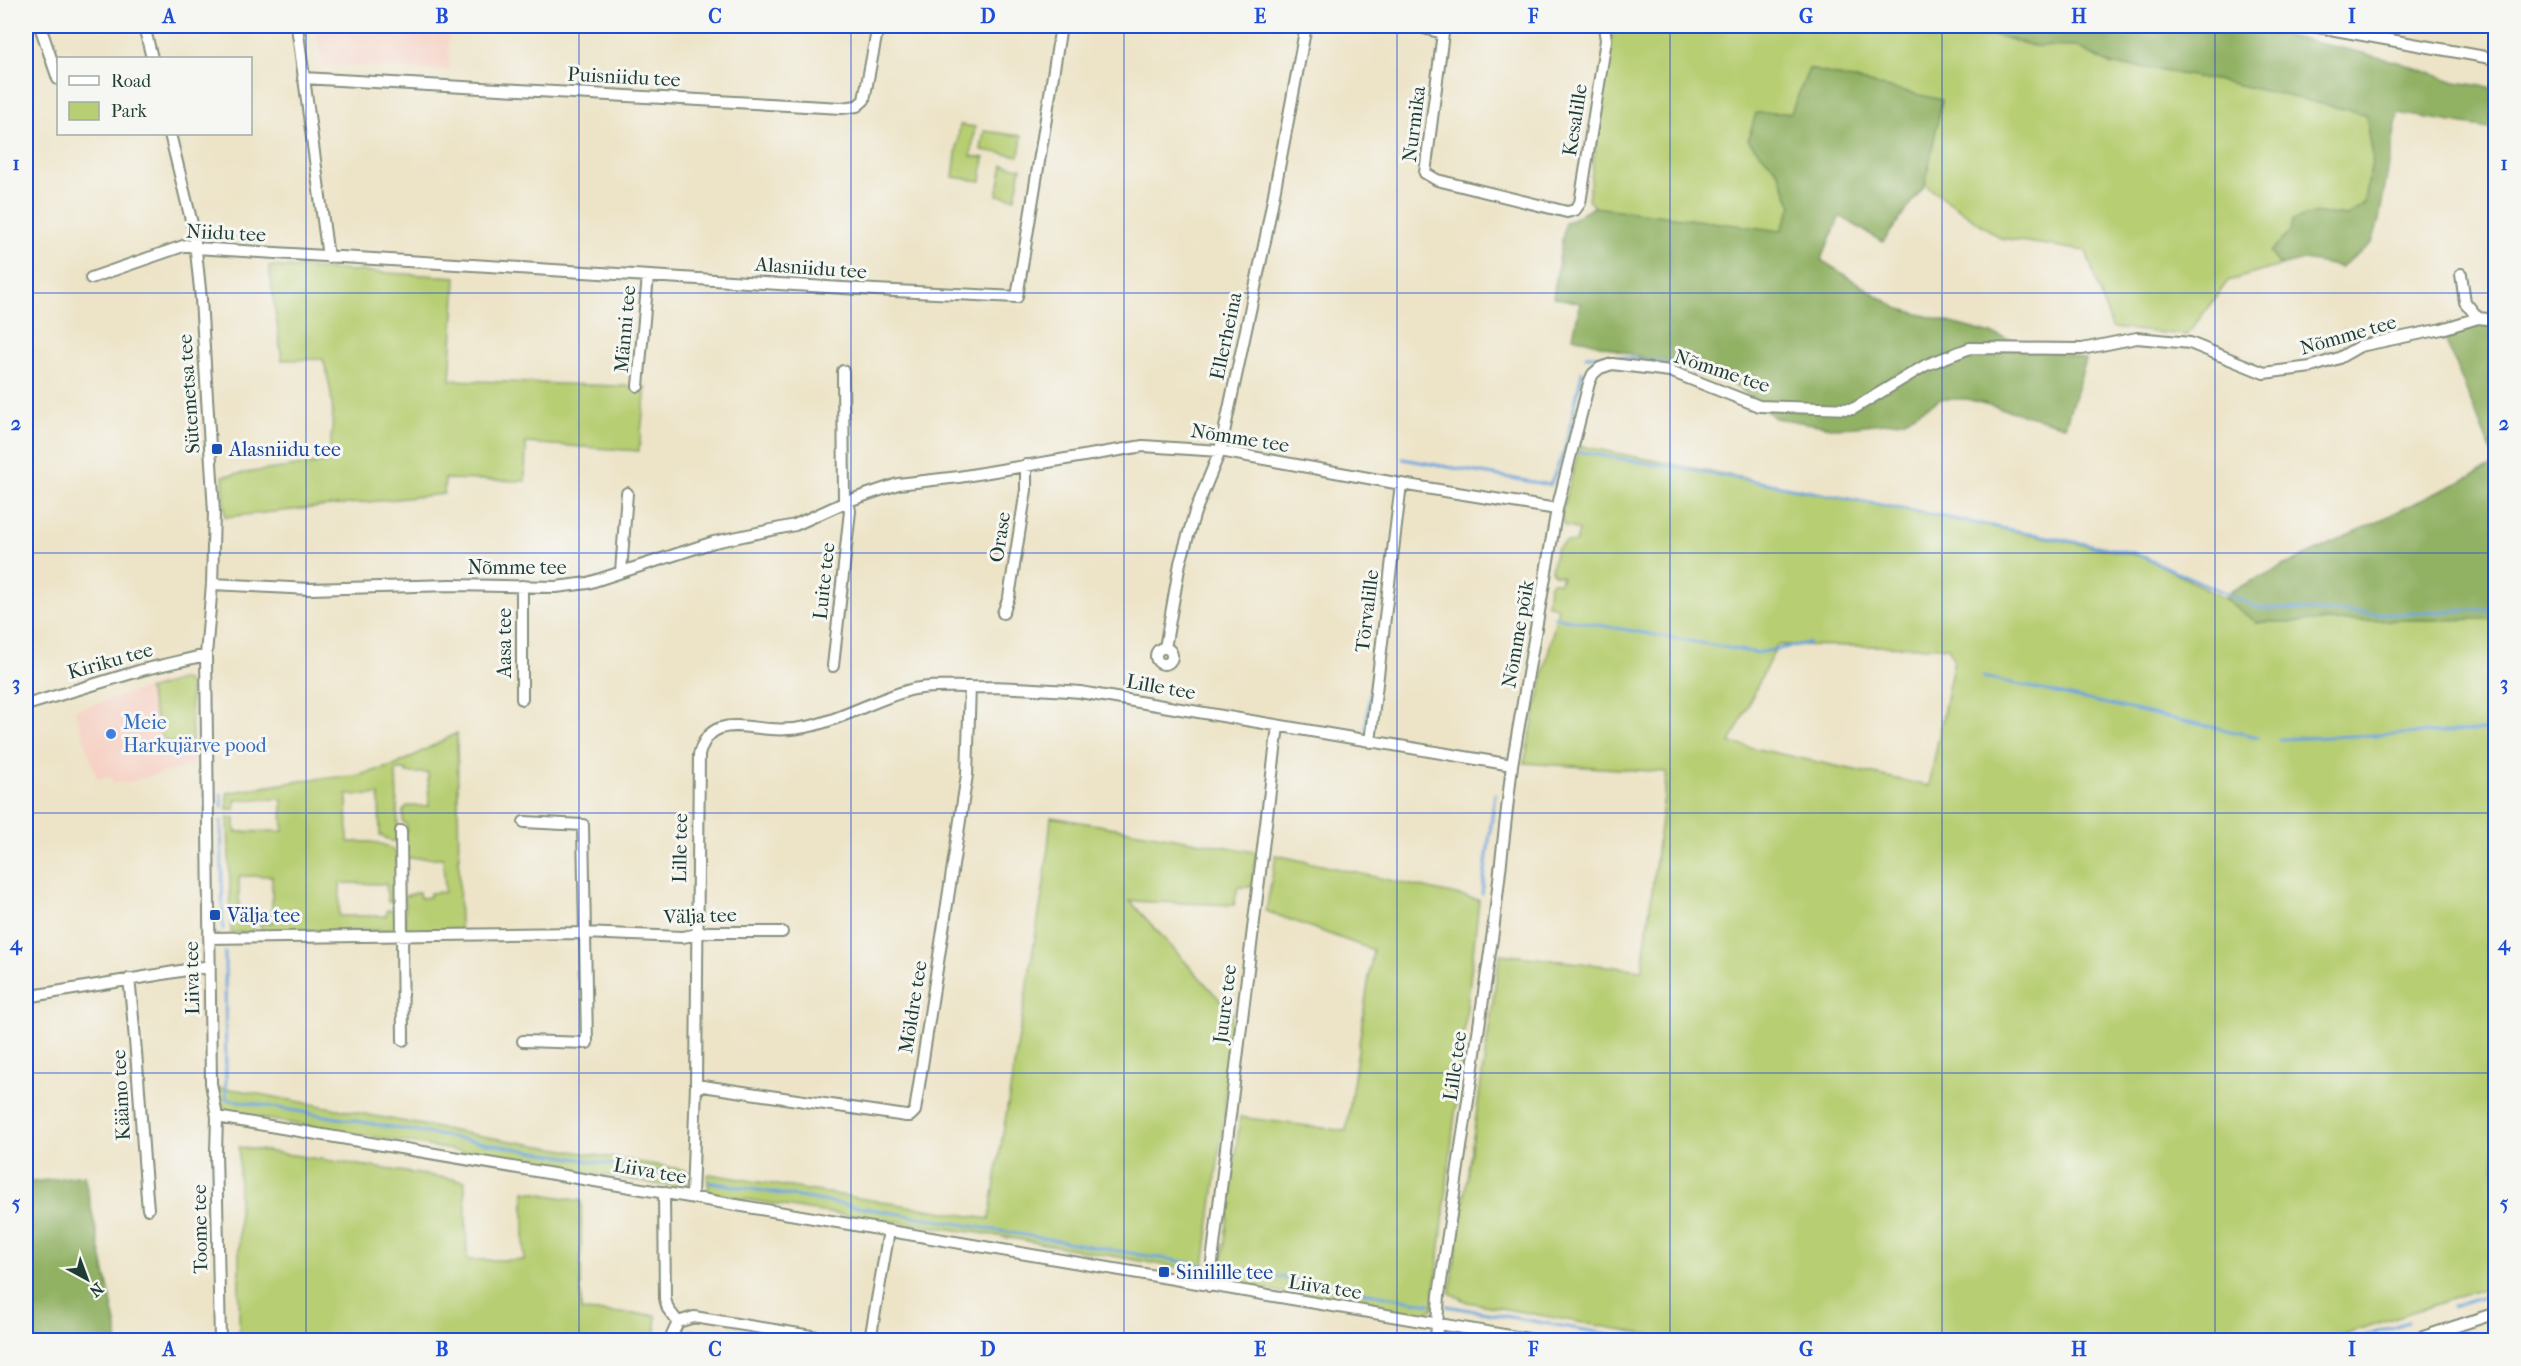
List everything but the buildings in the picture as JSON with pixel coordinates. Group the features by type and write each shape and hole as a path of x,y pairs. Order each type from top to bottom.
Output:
{"street":[{"path":"40,26 57,76"},
{"path":"144,26 152,57"},
{"path":"297,26 328,257"},
{"name":"Puisniidu tee","path":"303,78 842,108 856,106 864,100 878,26"},
{"name":"Alasniidu tee","path":"328,257 1017,297 1060,26"},
{"name":"Ellerheina","path":"1166,648 1180,563 1195,512 1220,451 1306,26"},
{"name":"Nurmika","path":"1416,26 1445,29 1425,173 1437,180 1557,212 1567,212"},
{"name":"Kesalille","path":"1567,212 1575,210 1580,203 1606,40 1605,26"},
{"path":"2313,26 2496,59"},
{"name":"Sütemetsa tee","path":"170,135 196,248 214,512 212,584 206,655"},
{"name":"Niidu tee","path":"91,278 186,245 196,248 328,257"},
{"path":"2461,274 2465,302 2478,318"},
{"name":"Männi tee","path":"638,386 648,276"},
{"name":"Nõmme tee","path":"212,584 310,589 451,585 556,587 588,583 714,542 795,525 846,502 898,484 959,477 1143,446 1220,451 1401,484 1557,509 1589,383 1593,374 1600,368 1612,364 1670,372 1759,406 1853,409 1926,365 1970,348 2082,349 2137,338 2190,343 2264,373 2311,366 2339,358 2360,346 2442,329 2478,318 2496,320"},
{"path":"843,371 846,502"},
{"name":"Orase","path":"1003,612 1009,597 1026,489 1026,465"},
{"name":"Tõrvalille","path":"1370,742 1401,484"},
{"path":"621,572 627,493"},
{"name":"Luite tee","path":"833,666 850,511 846,502"},
{"name":"Nõmme põik","path":"1512,765 1557,509"},
{"name":"Aasa tee","path":"522,586 522,699"},
{"name":"Kiriku tee","path":"26,705 142,670 206,655"},
{"name":"Liiva tee","path":"206,655 211,1083 217,1117 1534,1341"},
{"name":"Möldre tee","path":"696,1085 906,1116 910,1116 915,1111 967,775 970,687"},
{"name":"Lille tee","path":"692,1196 696,1085 699,755 707,736 717,729 729,725 771,729 811,726 912,689 1017,687 1080,692 1512,765 1493,932 1439,1295 1436,1341"},
{"name":"Juure tee","path":"1209,1286 1278,726"},
{"path":"523,1041 587,1044 583,933 583,825 524,822"},
{"path":"401,831 404,1040"},
{"name":"Välja tee","path":"209,938 401,933 583,933 683,937 697,934 782,932"},
{"path":"26,997 210,966"},
{"name":"Käämo tee","path":"129,979 136,1036 138,1099 148,1209"},
{"name":"Toome tee","path":"217,1117 220,1341"},
{"path":"664,1192 665,1299 668,1309 678,1322"},
{"path":"870,1341 889,1231"},
{"path":"2414,1341 2496,1313"},
{"path":"670,1341 678,1322 694,1317 836,1341"}],"shaded area":[{"path":"316,26 448,26 449,71 325,65 321,62"},
{"path":"185,676 191,684 194,765 124,783 112,783 112,777 97,779 75,710"}],"green space":[{"path":"1611,26 1961,26 2034,46 2078,47 2112,65 2141,67 2226,82 2366,114 2373,157 2364,205 2347,216 2318,213 2290,232 2271,252 2280,266 2228,281 2187,335 2112,328 2086,251 2000,238 1925,185 1941,100 1809,69 1791,113 1748,140 1778,171 1792,206 1781,231 1594,207 1588,199 1613,28"},
{"path":"1961,26 2195,26 2238,28 2282,35 2398,62 2456,82 2495,88 2495,129 2398,113 2379,220 2372,243 2341,267 2304,260 2280,266 2270,252 2290,232 2292,220 2318,213 2347,216 2364,205 2373,157 2366,114 2226,82 2141,67 2112,65 2078,47 2034,46"},
{"path":"1809,69 1942,100 1925,185 1883,242 1840,216 1821,260 1897,308 2086,360 2065,426 1967,399 1940,399 1903,421 1837,428 1775,418 1737,386 1573,337 1580,303 1553,297 1565,223 1594,207 1781,231 1792,206 1778,171 1748,140 1756,113 1791,113"},
{"path":"960,125 975,127 971,156 984,158 981,181 953,177"},
{"path":"984,131 1022,136 1019,156 981,150"},
{"path":"1003,165 1021,168 1015,198 997,195"},
{"path":"269,266 456,277 450,380 646,387 639,451 526,443 525,481 445,479 444,494 225,517 223,476 327,462 330,448 333,422 330,385 323,359 282,360"},
{"path":"2480,324 2495,325 2495,460 2443,334"},
{"path":"1580,446 2145,557 2225,599 2256,622 2495,619 2495,1285 2326,1340 1679,1340 1467,1302 1450,1293 1500,954 1642,970 1667,772 1524,763 1558,608 1547,604 1549,586 1552,582 1560,582 1562,576 1555,575 1551,570 1556,549 1566,542 1576,543 1579,530 1564,526 1561,516","holes":["1777,645 1948,647 1954,659 1929,786 1730,743"]},
{"path":"2495,465 2495,619 2256,622 2225,599 2231,591"},
{"path":"183,679 190,685 192,741 169,742 161,736 148,690"},
{"path":"457,733 460,930 410,931 405,928 405,896 419,892 420,898 430,897 430,893 445,892 443,858 405,858 404,831 407,831 407,826 403,821 403,811 407,806 429,806 428,773 406,773 406,770 396,770 398,831 395,843 380,835 379,795 347,795 348,842 381,844 397,855 397,901 388,902 386,884 340,883 339,916 386,916 387,910 395,910 397,925 392,930 262,933 260,923 272,923 272,876 239,876 239,923 253,923 253,932 231,933 228,817 235,818 235,832 283,831 282,799 235,800 235,809 227,809 227,793 313,779 355,776 396,765"},
{"path":"1051,817 1256,852 1252,887 1238,887 1234,905 1130,901 1232,1013 1224,1115 1204,1267 1198,1271 987,1234 808,1210 709,1193 707,1175 710,1174 989,1219 1045,877"},
{"path":"1276,855 1479,900 1433,1309 1420,1315 1220,1282 1240,1117 1346,1131 1373,950 1266,911"},
{"path":"217,1088 685,1170 689,1173 688,1184 680,1188 230,1113 219,1102"},
{"path":"239,1147 465,1181 467,1260 524,1260 524,1191 581,1201 581,1311 656,1315 656,1340 239,1340"},
{"path":"84,1175 117,1328 117,1340 26,1340 26,1183"},
{"path":"690,1330 755,1340 681,1340"}],"waterway":[{"path":"1586,356 1652,361 1716,379"},
{"path":"1403,459 1550,485 1565,449 1582,372"},
{"path":"1580,452 1760,482 2134,553 2259,608 2393,614 2496,609"},
{"path":"1554,617 1757,653 1809,643"},
{"path":"1366,728 1374,664"},
{"path":"1983,677 2258,737"},
{"path":"2279,739 2496,730"},
{"path":"221,794 222,807"},
{"path":"1482,894 1495,794"},
{"path":"221,821 223,929"},
{"path":"225,953 226,1099 684,1177"},
{"path":"710,1182 1202,1265"},
{"path":"1224,1267 1430,1304"},
{"path":"2453,1307 2496,1293"},
{"path":"1447,1306 1642,1340"},
{"path":"2353,1340 2408,1322"}],"place":[{"name":"Alasniidu tee","path":"217,449"},
{"name":"Meie Harkujärve pood","path":"111,734"},
{"name":"Välja tee","path":"215,915"},
{"name":"Sinilille tee","path":"1164,1272"}]}
